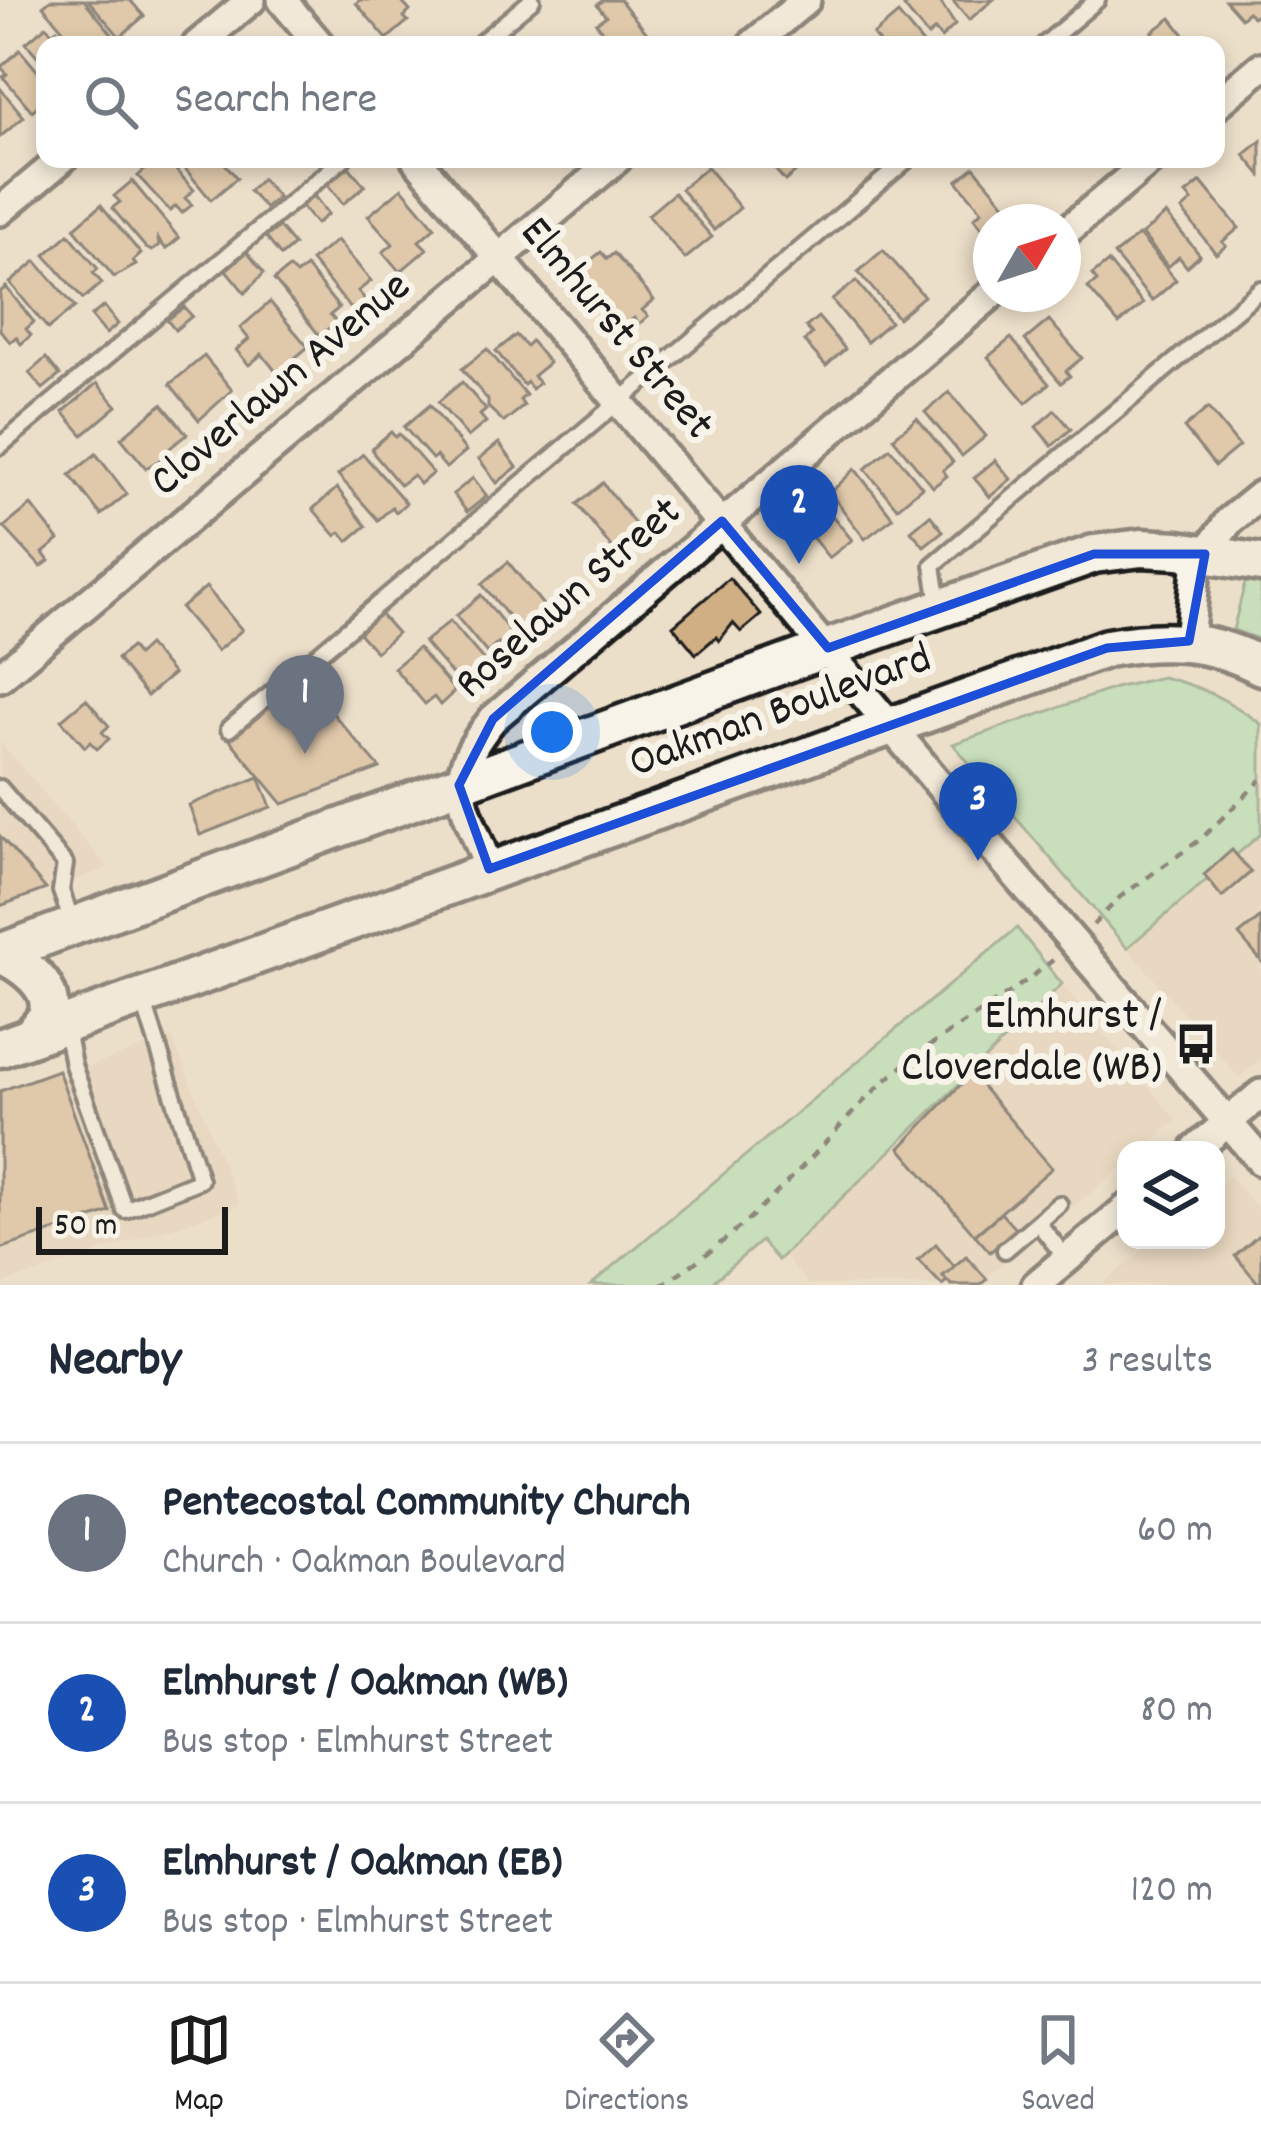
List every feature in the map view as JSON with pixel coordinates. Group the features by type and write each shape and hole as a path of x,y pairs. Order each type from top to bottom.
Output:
{"street":[{"path":"208,36 251,0"},
{"path":"282,0 312,36"},
{"path":"763,36 806,0"},
{"path":"1225,97 1261,67"},
{"path":"0,211 51,168"},
{"name":"Elmhurst Street","path":"424,168 1261,1161"},
{"name":"Cloverlawn Avenue","path":"0,677 606,168"},
{"path":"1081,219 1141,168"},
{"name":"Roselawn Street","path":"459,785 460,770 473,743 493,718 973,310"},
{"path":"1189,641 1196,568 1229,521 1261,495"},
{"name":"Oakman Boulevard","path":"0,953 1094,554 1142,548 1261,563"},
{"name":"Oakman Boulevard","path":"32,1036 1107,648 1146,641 1189,641 1261,666"},
{"path":"459,785 489,869"},
{"path":"0,953 20,962 44,991 47,1016 32,1036"},
{"path":"1206,1141 1261,1094"},
{"path":"1036,1285 1117,1217"}],"lane":[{"path":"489,36 532,0"},
{"path":"1055,36 1097,0"},
{"path":"0,446 332,168"},
{"path":"229,729 897,168"},
{"path":"940,608 933,565 1261,289"},
{"path":"0,788 65,864 61,891 74,926"},
{"path":"32,1036 73,1065 125,1210 200,1180 142,996"},
{"path":"1005,1250 1059,1204"},
{"path":"1038,1222 1067,1259"}],"path":[{"path":"660,1285 734,1232 884,1082 951,1031 1016,991 1120,897 1225,818 1261,780"}],"highlighted area":[{"path":"722,521 828,648 1094,554 1205,554 1189,641 1107,648 489,869 459,785 493,719"}],"shaded area":[{"path":"0,741 83,839 109,868 0,907"},
{"path":"1261,834 1261,1059 1239,1078 1127,948"},
{"path":"1062,984 1177,1120 1152,1141 1117,1141 1117,1171 977,1285 808,1285 783,1255"},
{"path":"172,1037 240,1205 0,1285 0,1098"},
{"path":"1230,1176 1261,1212 1261,1285 1101,1285 1144,1249 1225,1249 1225,1180"}],"green space":[{"path":"1247,575 1261,579 1261,640 1233,630"},
{"path":"1162,677 1214,695 1261,724 1261,834 1127,948 953,744 1115,688"},
{"path":"1017,928 1062,984 778,1260 761,1241 709,1285 591,1285"}],"building":[{"path":"50,0 84,0 114,36 68,36 43,6"},
{"path":"88,0 130,0 144,16 119,36"},
{"path":"400,0 410,11 404,17 408,21 384,36 356,3"},
{"path":"603,0 620,0 649,36 607,36 596,23 606,16 597,5"},
{"path":"913,0 939,0 955,25 943,36 935,30 928,36 904,7"},
{"path":"952,0 993,0 969,20"},
{"path":"1225,0 1261,0 1261,10 1241,18"},
{"path":"898,14 916,36 874,36"},
{"path":"1171,18 1185,36 1155,36 1152,32"},
{"path":"46,26 63,36 36,36 36,55 26,43"},
{"path":"20,50 36,69 36,108 32,111 3,77 7,74 1,67"},
{"path":"0,88 24,117 0,137"},
{"path":"1261,141 1261,175 1244,155"},
{"path":"147,168 174,168 194,190 185,198 192,205 182,213 176,206 170,211 138,176"},
{"path":"184,168 229,168 237,178 211,200"},
{"path":"350,168 365,186 343,204 327,184"},
{"path":"708,168 740,208 714,230 681,189"},
{"path":"774,168 801,168 785,181"},
{"path":"973,168 1005,204 976,204 957,181"},
{"path":"262,179 278,197 265,208 249,191"},
{"path":"132,181 179,238 166,249 158,239 159,246 152,251 146,248 112,208 120,202 114,196"},
{"path":"1201,182 1239,228 1216,254 1182,210 1192,201 1186,194"},
{"path":"402,188 435,227 419,241 427,249 400,272 383,252 393,244 368,216"},
{"path":"674,193 712,237 685,259 648,215"},
{"path":"314,196 328,214 316,224 301,206"},
{"path":"101,205 141,254 133,261 136,265 114,277 74,228"},
{"path":"1166,214 1200,255 1187,267 1179,257 1168,267 1142,234"},
{"path":"279,227 294,245 281,256 266,237"},
{"path":"69,234 98,269 93,273 102,283 83,299 45,255"},
{"path":"1139,235 1176,280 1152,301 1114,255"},
{"path":"337,240 371,281 358,291 365,299 352,310 311,261"},
{"path":"883,250 924,296 898,318 858,272"},
{"path":"247,252 264,273 245,293 226,270"},
{"path":"601,252 607,259 614,253 654,300 642,310 648,316 639,324 634,318 622,327 582,279 589,274 583,266"},
{"path":"36,261 75,307 48,329 10,283"},
{"path":"1108,262 1143,304 1119,324 1088,288 1097,281 1092,275"},
{"path":"306,267 339,308 330,315 336,322 320,336 274,280 289,268 296,275"},
{"path":"856,281 890,322 867,342 832,300"},
{"path":"6,287 34,322 26,329 31,335 21,344 16,337 10,342 0,330 0,292"},
{"path":"270,302 308,347 277,373 262,354 249,365 236,350 249,339 240,328"},
{"path":"104,306 118,324 106,334 91,316"},
{"path":"184,307 192,316 175,330 167,320"},
{"path":"818,317 845,349 826,366 804,341 812,334 806,327"},
{"path":"1049,320 1082,358 1066,371 1070,376 1061,383 1025,340"},
{"path":"516,335 526,346 531,341 549,363 533,376 539,383 532,389 496,351"},
{"path":"1011,338 1049,384 1026,403 988,357"},
{"path":"487,349 526,395 520,400 524,406 504,422 462,369"},
{"path":"204,356 232,390 199,420 170,384"},
{"path":"46,358 60,375 43,389 29,373"},
{"path":"462,382 486,410 480,415 486,422 468,437 438,402"},
{"path":"97,383 117,406 83,435 63,412"},
{"path":"949,392 986,436 962,456 925,412"},
{"path":"162,404 187,434 165,452 168,455 146,468 121,438"},
{"path":"430,405 466,451 446,468 404,427"},
{"path":"1208,408 1239,446 1215,466 1184,428"},
{"path":"1055,410 1071,429 1052,446 1036,427"},
{"path":"917,418 953,462 943,470 947,476 933,487 893,438"},
{"path":"391,432 395,437 399,434 433,473 420,484 413,475 400,485 374,454 372,448"},
{"path":"499,443 517,467 497,483 479,459"},
{"path":"890,448 922,487 897,508 865,469"},
{"path":"96,454 127,494 101,515 70,475"},
{"path":"363,454 406,503 396,512 392,507 378,520 338,475"},
{"path":"995,460 1011,479 990,497 974,478"},
{"path":"855,469 893,518 865,539 830,493"},
{"path":"473,478 487,496 467,512 453,494"},
{"path":"603,483 641,532 615,552 577,504"},
{"path":"337,488 366,526 348,541 341,532 336,536 313,509"},
{"path":"31,505 59,540 43,553 49,561 41,567 4,527"},
{"path":"826,508 852,540 829,558 804,527"},
{"path":"930,515 943,531 924,546 911,531"},
{"path":"508,562 543,605 538,610 543,617 526,631 520,624 517,627 482,584"},
{"path":"729,578 761,615 741,632 733,623 719,641 716,637 696,654 673,626"},
{"path":"206,587 242,630 217,651 181,608"},
{"path":"481,595 516,639 503,650 498,643 487,653 456,616"},
{"path":"380,614 397,633 376,652 359,633"},
{"path":"450,621 487,664 468,679 463,673 456,679 424,642"},
{"path":"148,645 173,674 147,696 117,659 131,647 137,655"},
{"path":"418,648 455,691 440,705 434,697 425,704 394,668"},
{"path":"303,679 380,768 283,804 230,740"},
{"path":"86,699 109,726 102,732 109,739 97,749 90,742 85,747 61,720"},
{"path":"259,777 271,807 200,835 189,805"},
{"path":"0,836 46,889 0,906"},
{"path":"1232,850 1251,872 1222,897 1204,875"},
{"path":"1261,917 1261,961 1239,935"},
{"path":"58,1070 110,1212 0,1249 0,1091"},
{"path":"971,1074 1052,1168 975,1235 900,1148"},
{"path":"1001,1213 1016,1230 990,1252 975,1235"},
{"path":"1261,1233 1261,1285 1260,1285 1235,1256"},
{"path":"936,1244 955,1267 943,1276 947,1281 942,1285 918,1260"},
{"path":"966,1256 987,1279 980,1285 951,1285 943,1276"}],"place":[{"name":"Elmhurst / Oakman (WB)","path":"799,564"},
{"name":"Pentecostal Community Church","path":"305,754"},
{"name":"Elmhurst / Oakman (EB)","path":"978,861"},
{"name":"Elmhurst / Cloverdale (WB)","path":"1196,1044"}]}
